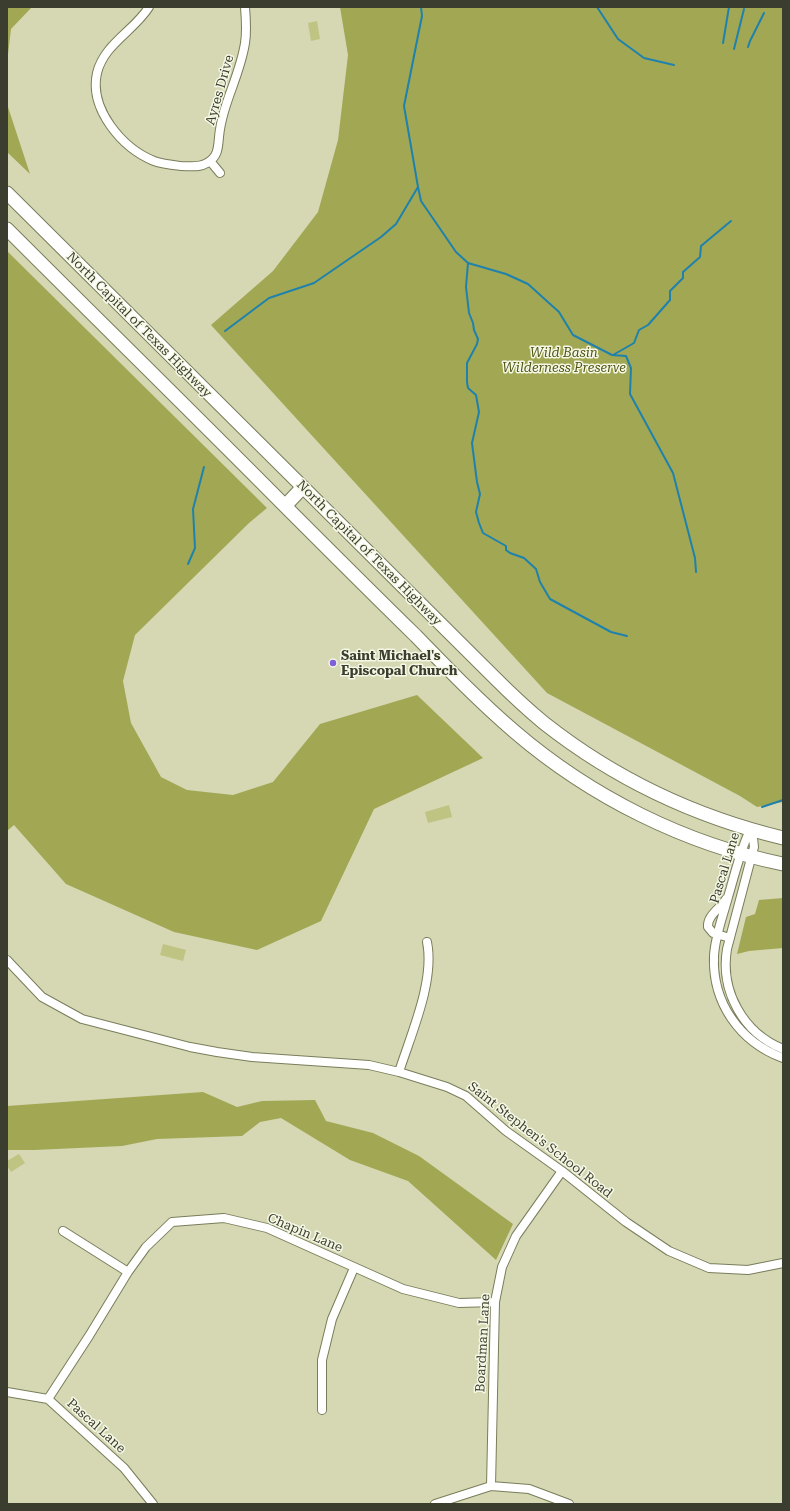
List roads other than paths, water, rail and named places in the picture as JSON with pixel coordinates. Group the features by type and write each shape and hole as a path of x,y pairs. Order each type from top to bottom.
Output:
{"highway":[{"name":"North Capital of Texas Highway","path":"7,193 495,678 543,722 594,759 636,783 693,810 750,830 783,838"},
{"name":"North Capital of Texas Highway","path":"7,229 208,427 285,506 501,720 545,756 588,785 635,812 687,834 746,855 783,864"},
{"path":"285,506 303,487"}],"street":[{"path":"149,7 112,46 102,61 97,72 96,85 97,98 100,107 108,122 119,135 132,148 148,158 163,163 194,166 201,166 210,162 220,173"},
{"name":"Ayres Drive","path":"210,162 217,153 220,127 226,103 245,44 245,7"},
{"name":"Pascal Lane","path":"750,830 726,957 726,973 731,996 745,1021 770,1044 783,1048"},
{"name":"Pascal Lane","path":"750,830 754,844 746,855 730,893 718,935 714,956 717,985 725,1008 734,1024 755,1044 783,1058"},
{"path":"730,893 708,922 709,930 718,935 730,938"},
{"path":"399,1072 428,979 429,958 427,942"},
{"path":"714,956 726,957"},
{"name":"Saint Stephen's School Road","path":"8,963 42,997 82,1019 190,1047 217,1052 252,1057 355,1063 399,1072 456,1090 466,1096 506,1131 562,1171 626,1222 669,1251 709,1268 748,1270 783,1263"},
{"path":"755,1044 761,1036"},
{"name":"Boardman Lane","path":"491,1486 495,1302 502,1267 516,1236 562,1171"},
{"name":"Chapin Lane","path":"48,1400 90,1336 128,1272 146,1247 172,1222 224,1218 267,1228 403,1289 459,1303 495,1302"},
{"path":"63,1231 128,1272"},
{"path":"322,1410 322,1360 332,1319 354,1268"},
{"name":"Pascal Lane","path":"7,1392 48,1400 124,1468 153,1504"},
{"path":"435,1504 491,1486 529,1489 569,1504"}],"waterway":[{"path":"225,331 269,298 314,283 381,237 396,224 418,187 404,106 422,16 421,7"},
{"path":"597,7 618,39 644,58 674,65"},
{"path":"723,43 729,7"},
{"path":"734,49 744,9"},
{"path":"748,47 764,13"},
{"path":"418,187 421,201 456,252 468,263 506,274 528,284 559,312 573,335 612,355 626,356 631,368 630,394 673,473 695,558 696,572"},
{"path":"613,355 634,343 639,330 648,325 670,300 670,291 683,278 683,272 700,257 701,246 731,221"},
{"path":"468,263 466,287 469,313 478,339 467,363 467,382 468,388 476,395 479,412 472,443 480,494 476,512 483,533 506,546 506,550 510,553 524,558 536,569 540,582 550,599 611,632 627,636"},
{"path":"188,564 195,548 193,509 204,467"},
{"path":"762,807 783,800"}],"place":[{"name":"Saint Michael's Episcopal Church","path":"333,663"}],"park label":[{"name":"Wild Basin Wilderness Preserve","path":"564,360"}]}
